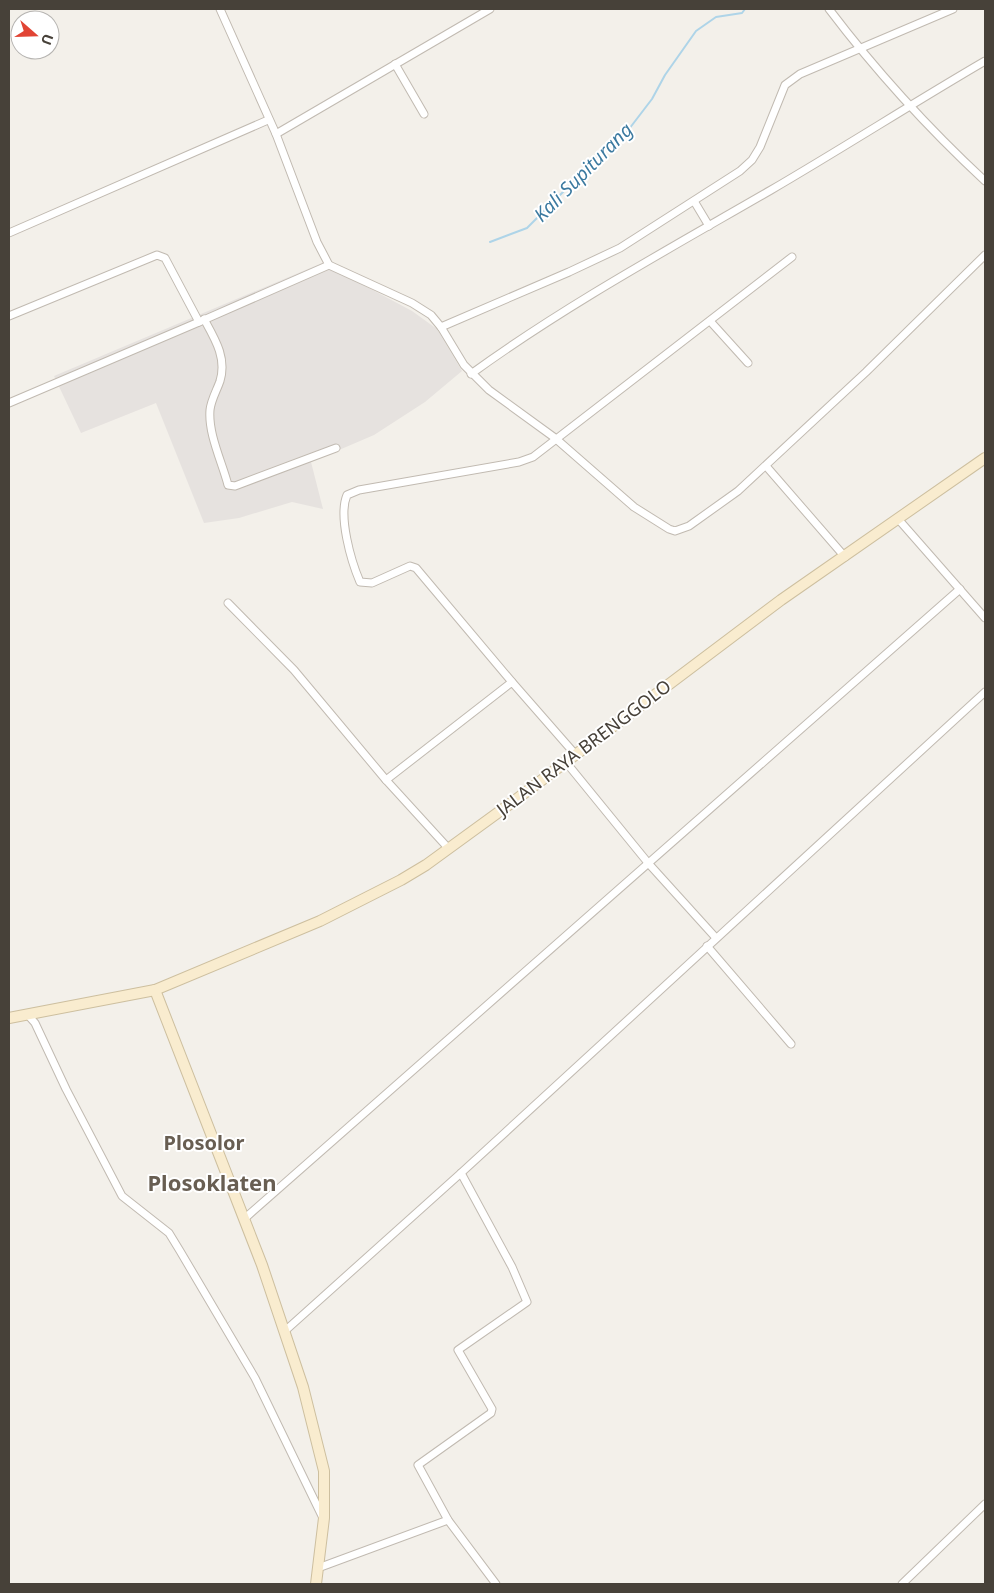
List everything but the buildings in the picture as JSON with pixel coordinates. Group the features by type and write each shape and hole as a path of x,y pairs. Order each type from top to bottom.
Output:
{"main road":[{"name":"JALAN RAYA BRENGGOLO","path":"9,1018 155,990 320,921 401,880 449,849 728,638 985,458"},
{"path":"155,990 286,1330 304,1387 324,1471 324,1518 316,1584"}],"street":[{"path":"220,9 268,120 276,134 317,242 329,265 412,303 431,315 441,327 471,374 489,390 555,438 634,507 675,531 689,526 738,491 985,255"},
{"path":"276,134 490,9"},
{"path":"828,9 859,49 910,108 985,181"},
{"path":"441,327 570,272 620,248 740,171 752,160 760,147 785,85 800,74 953,9"},
{"path":"471,374 523,336 587,295 709,226 985,62"},
{"path":"395,64 424,114"},
{"path":"9,233 268,120"},
{"path":"694,201 709,226"},
{"path":"9,316 157,255 165,258 201,320 217,341 223,362 220,380 210,408 210,423 228,485 235,486 336,448"},
{"path":"575,754 416,568 410,566 372,583 360,582 349,545 344,501 347,495 359,490 519,462 533,457 555,438 792,258"},
{"path":"9,403 329,265"},
{"path":"710,321 748,363"},
{"path":"766,466 844,557"},
{"path":"898,520 985,618"},
{"path":"244,1220 960,589"},
{"path":"228,603 294,670 386,780 449,849"},
{"path":"386,780 512,682"},
{"path":"286,1330 461,1173 985,692"},
{"path":"565,762 649,864 716,938"},
{"path":"707,946 791,1044"},
{"path":"27,1014 35,1023 66,1090 122,1196 169,1233 255,1378 324,1518"},
{"path":"461,1173 512,1267 527,1302 458,1348 458,1353 492,1411 418,1463 448,1520 496,1584"},
{"path":"902,1584 985,1504"},
{"path":"318,1568 448,1520"}],"shaded area":[{"path":"322,263 412,311 437,329 462,371 425,402 374,435 311,462 323,509 292,502 239,518 204,523 156,403 81,433 54,376"}],"waterway":[{"name":"Kali Supiturang","path":"490,242 527,228 592,163 603,147 626,133 652,99 665,75 696,31 716,17 742,13 745,9"}],"district":[{"name":"Plosolor","path":"204,1143"},
{"name":"Plosoklaten","path":"212,1183"}]}
